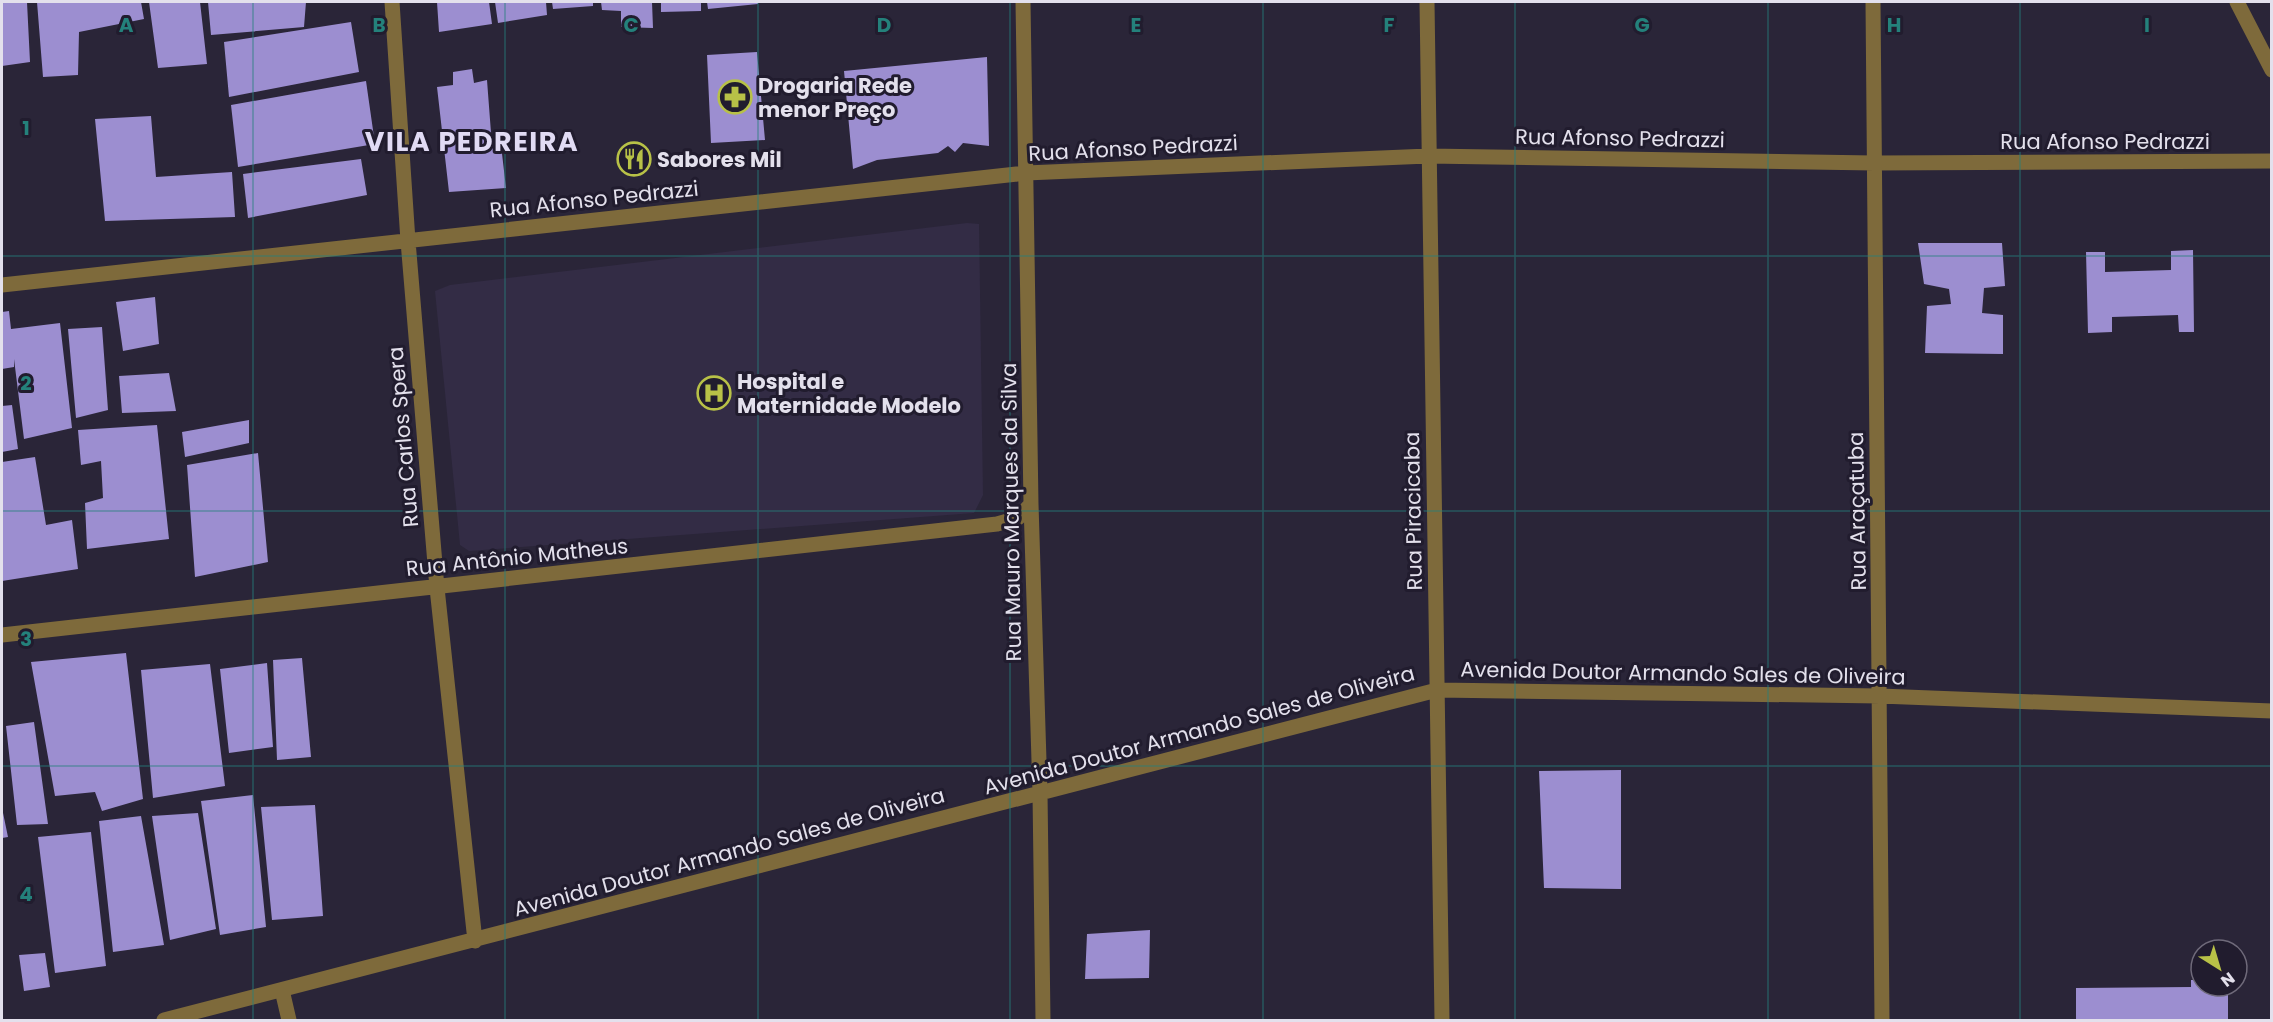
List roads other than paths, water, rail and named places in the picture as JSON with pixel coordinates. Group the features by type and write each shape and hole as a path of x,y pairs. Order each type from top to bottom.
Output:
{"street":[{"name":"Rua Carlos Spera","path":"392,2 408,241 437,588 475,940"},
{"name":"Rua Mauro Marques da Silva","path":"1023,2 1031,504 1040,793 1043,1020"},
{"name":"Rua Piracicaba","path":"1427,2 1442,1020"},
{"name":"Rua Araçatuba","path":"1873,2 1882,1020"},
{"path":"2237,2 2271,70"},
{"name":"Rua Afonso Pedrazzi","path":"2,285 1026,173 1428,156 1874,163 2271,161"},
{"name":"Rua Antônio Matheus","path":"2,635 997,524 1018,518 1031,504"},
{"name":"Avenida Doutor Armando Sales de Oliveira","path":"164,1020 1437,690 1880,696 2271,711"},
{"path":"282,990 289,1020"}],"place":[{"name":"Drogaria Rede menor Preço","path":"735,97"},
{"name":"Sabores Mil","path":"634,159"},
{"name":"Hospital e Maternidade Modelo","path":"714,393"}],"district":[{"name":"VILA PEDREIRA","path":"472,141"}]}
